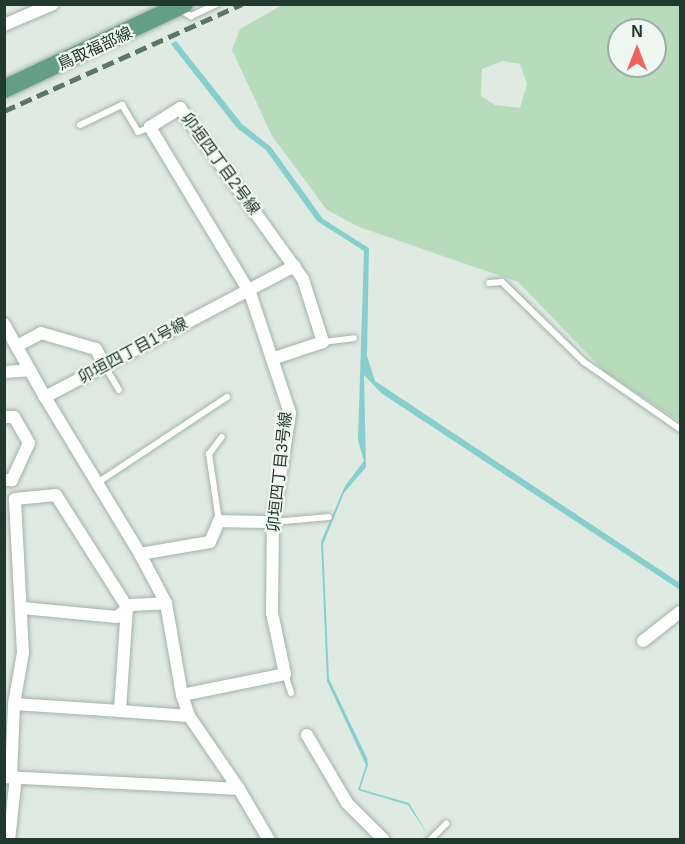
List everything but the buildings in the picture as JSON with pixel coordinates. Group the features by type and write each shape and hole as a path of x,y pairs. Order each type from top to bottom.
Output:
{"main road":[{"name":"鳥取福部線","path":"4,89 181,7"}],"street":[{"path":"4,25 53,4"},
{"name":"卯垣四丁目2号線","path":"150,127 180,108 295,266 323,342"},
{"path":"150,127 250,293"},
{"name":"卯垣四丁目1号線","path":"45,398 104,365 250,293 295,266"},
{"name":"卯垣四丁目3号線","path":"250,293 290,413 273,522 272,613 285,674"},
{"path":"4,324 45,398 140,554 166,603 182,695 189,716 239,789 268,840"},
{"path":"17,346 41,333 96,349 104,365"},
{"path":"272,360 323,342"},
{"path":"4,372 30,370"},
{"path":"4,417 14,417 29,443 8,480 15,499 22,608 19,682 14,704 9,840"},
{"path":"15,499 63,498 127,607 120,711"},
{"path":"140,554 210,542 219,521 273,522"},
{"path":"22,608 117,617 127,607 166,603"},
{"path":"643,641 681,612"},
{"path":"182,695 285,674"},
{"path":"4,683 19,682"},
{"path":"14,704 189,716"},
{"path":"307,735 347,803 384,840"},
{"path":"10,777 239,789"}],"lane":[{"path":"181,7 191,16 217,4"},
{"path":"80,125 122,105 138,132 150,127"},
{"path":"489,282 502,282 585,362 681,429"},
{"path":"323,342 354,338"},
{"path":"104,365 119,390"},
{"path":"96,484 227,397"},
{"path":"219,521 209,454 222,437"},
{"path":"273,522 330,517"},
{"path":"285,674 291,693"},
{"path":"430,840 446,824"}],"green space":[{"path":"282,5 680,5 680,422 604,371 518,282 359,227 327,210 272,136 232,50 240,29","holes":["503,61 520,64 527,84 520,108 495,105 481,96 482,69"]}],"water":[{"path":"176,41 242,124 271,147 323,219 369,248 367,356 375,381 680,583 680,590 381,393 364,375 366,467 344,493 323,544 329,679 367,758 368,765 360,789 409,803 428,835 408,805 358,790 366,765 327,681 321,542 345,486 364,461 358,440 364,251 317,221 266,150 237,128 171,44"}],"railway":[{"path":"4,111 242,4"}]}
